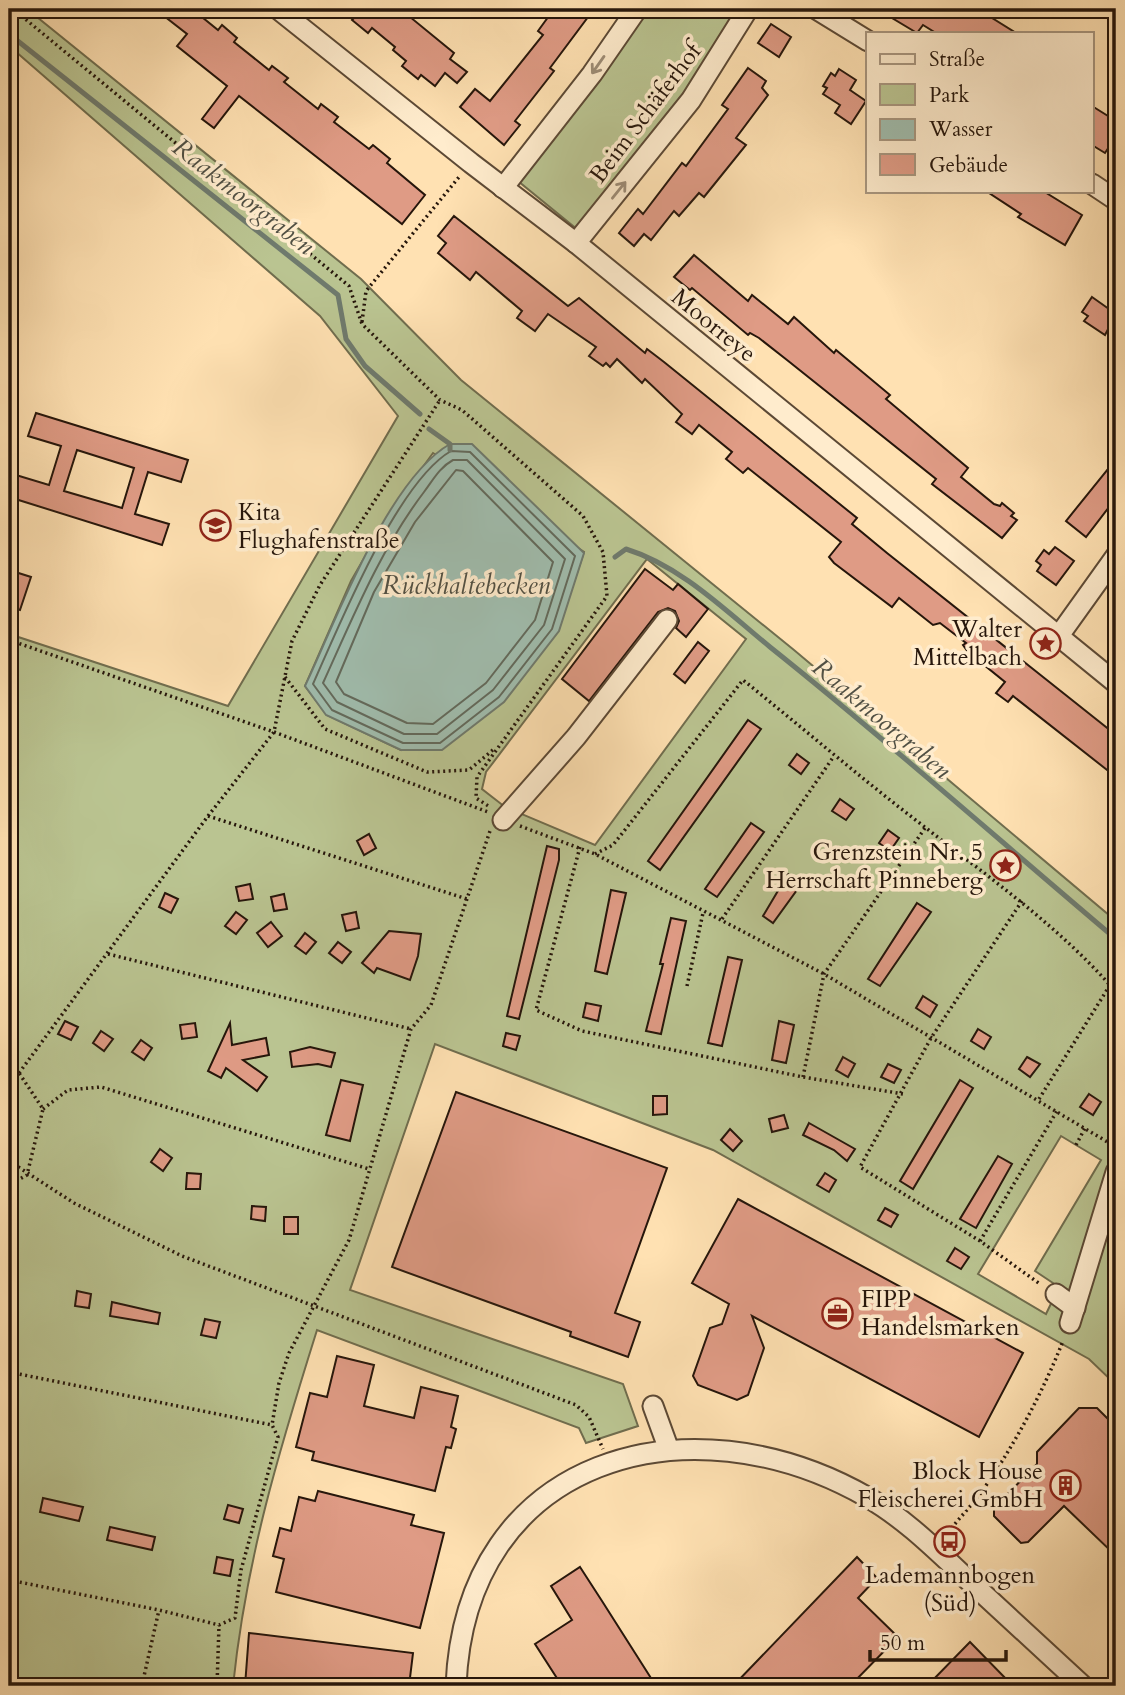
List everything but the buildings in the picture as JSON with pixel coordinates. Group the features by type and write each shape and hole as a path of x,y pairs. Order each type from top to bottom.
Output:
{"street":[{"name":"Moorreye","path":"278,9 576,243 1116,682"},
{"path":"503,188 592,74 637,9"},
{"name":"Beim Schäferhof","path":"576,243 691,100 748,9"},
{"path":"816,9 866,40"},
{"path":"1094,185 1116,200"},
{"path":"1058,637 1116,556"},
{"path":"499,817 576,737 667,620"},
{"path":"1073,1316 1110,1213 1116,1172"},
{"path":"1056,1294 1073,1316"},
{"path":"653,1406 669,1450"},
{"path":"456,1686 458,1650 470,1599 481,1572 524,1514 547,1495 609,1464 650,1452 669,1450 715,1450 755,1456 836,1481 883,1507 936,1550 1083,1686"}],"path":[{"path":"13,9 349,286 362,324 440,400 462,410 583,516 603,552 607,596 477,777 476,798 499,817"},
{"path":"362,324 366,291 471,163"},
{"path":"19,1073 208,816 274,732 292,640 320,585 440,400"},
{"path":"9,639 274,732 580,847 824,974 1116,1147"},
{"path":"285,677 325,729 427,772 469,771 499,746"},
{"path":"595,854 613,845 743,680 925,828 1021,901 1073,946 1116,992"},
{"path":"722,919 834,755"},
{"path":"208,816 467,899"},
{"path":"9,1580 219,1625 234,1618 241,1570 278,1437 272,1425 279,1383 289,1353 349,1240 411,1029 431,1005 467,899 499,817"},
{"path":"803,1077 824,974 925,828"},
{"path":"580,847 536,1010 582,1031 803,1077 903,1094"},
{"path":"1021,901 931,1038 903,1094 860,1167 980,1241 1056,1294"},
{"path":"687,986 703,913"},
{"path":"108,954 411,1029"},
{"path":"1038,1100 1110,985"},
{"path":"9,1070 19,1073 43,1109"},
{"path":"9,1185 27,1175 43,1109 68,1090 101,1087 369,1169"},
{"path":"980,1241 1057,1111"},
{"path":"1076,1145 1086,1128"},
{"path":"9,1161 74,1203 182,1256 576,1405 589,1417 609,1464"},
{"path":"936,1550 979,1495 1016,1436 1047,1380 1073,1316"},
{"path":"9,1372 272,1425"},
{"path":"142,1685 159,1610"},
{"path":"217,1686 219,1625"}],"green space":[{"path":"9,9 27,9 361,279 461,380 794,650 1116,921 1116,1385 1089,1359 713,1150 435,1044 350,1290 623,1384 638,1426 586,1443 579,1428 317,1330 277,1462 255,1549 233,1686 9,1686 9,634 228,706 398,416 320,316 15,51 9,105","holes":["433,453 584,552 572,588 401,750 327,715 305,686 351,581 393,508","647,559 746,639 595,845 505,807 482,789 486,772","1061,1136 1101,1160 1035,1271 1059,1287 1046,1314 978,1274"]},
{"path":"645,9 740,9 675,108 578,230 518,181"}],"water":[{"name":"Rückhaltebecken","path":"450,444 472,444 584,553 559,631 504,702 442,750 401,750 326,715 305,686 348,590 385,519 427,462"}],"waterway":[{"name":"Raakmoorgraben","path":"9,34 338,295 346,339 365,366 420,414"},
{"name":"Raakmoorgraben","path":"429,429 450,444 450,450"},
{"name":"Raakmoorgraben","path":"615,557 626,549 666,566 702,591 858,719 1116,939"}],"place":[{"name":"Kita Flughafenstraße","path":"215,526"},
{"name":"Walter Mittelbach","path":"1045,643"},
{"name":"Grenzstein Nr. 5 Herrschaft Pinneberg","path":"1006,866"},
{"name":"FIPP Handelsmarken","path":"838,1313"},
{"name":"Block House Fleischerei GmbH","path":"1066,1485"},
{"name":"Lademannbogen (Süd)","path":"950,1541"}]}
